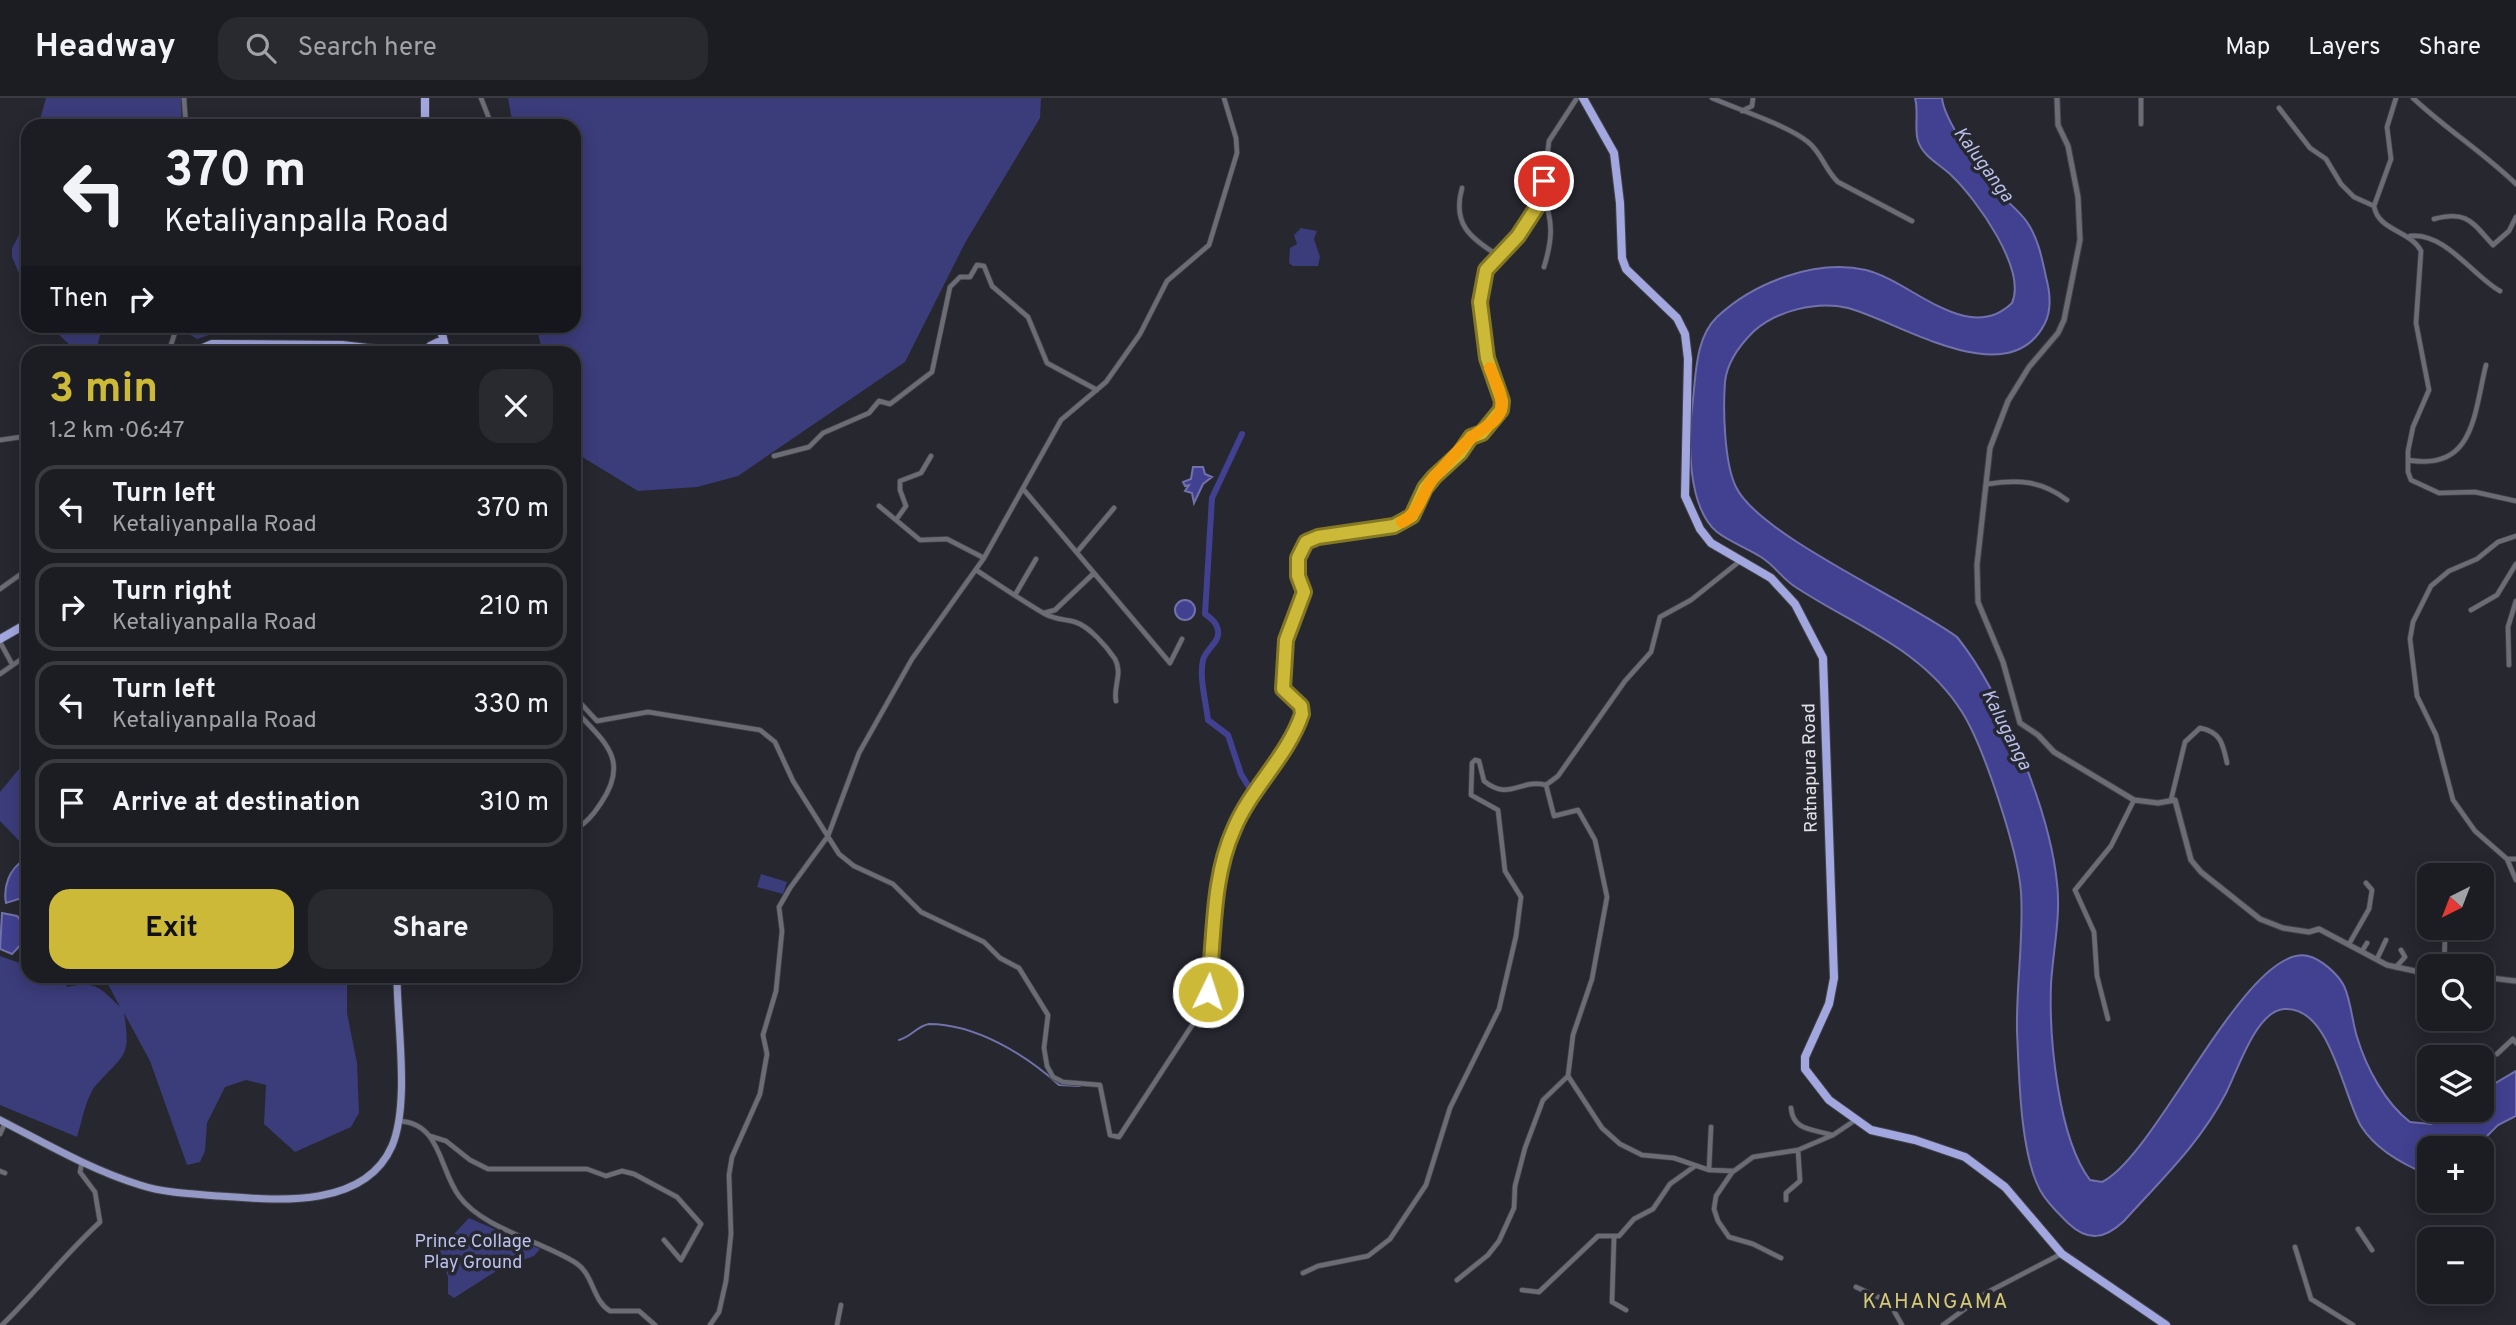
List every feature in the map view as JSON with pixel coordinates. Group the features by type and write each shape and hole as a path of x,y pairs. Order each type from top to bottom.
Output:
{"highway":[{"path":"425,98 425,119"},
{"name":"Ratnapura Road","path":"1583,98 1614,153 1620,203 1622,258 1626,269 1677,318 1685,334 1688,359 1685,496 1700,529 1711,543 1771,578 1795,604 1823,658 1834,978 1829,1004 1805,1057 1805,1069 1829,1100 1854,1121 1871,1130 1940,1147 1965,1157 2005,1187 2062,1254 2166,1325"},
{"path":"207,346 354,346"},
{"path":"0,640 21,627"}],"main road":[{"path":"2,1121 82,1161 144,1186 194,1194 274,1199 318,1196 347,1188 380,1163 391,1148 400,1121 397,983"}],"street":[{"path":"184,98 186,119"},
{"path":"481,98 489,119"},
{"path":"710,1325 719,1312 726,1281 731,1234 729,1175 732,1157 760,1094 767,1054 763,1034 776,992 782,931 779,907 828,836 859,753 912,659 984,558 1061,420 1106,382 1140,334 1167,281 1209,245 1237,153 1236,138 1224,98"},
{"path":"1544,267 1551,245 1552,224 1543,195 1549,141 1577,98"},
{"path":"1712,98 1802,138 1820,154 1828,172 1838,182 1912,221"},
{"path":"1741,111 1752,106 1753,98"},
{"path":"2057,98 2058,125 2068,146 2078,197 2080,240 2064,320 2058,333 2029,367 2008,401 1990,448 1977,565 1978,602 2003,662 2020,723 2038,735 2054,752 2134,800 2158,803 2175,800 2191,860 2250,911 2283,929 2309,932 2319,929 2377,959 2416,972"},
{"path":"2141,98 2141,124"},
{"path":"2374,206 2391,159 2387,127 2396,98"},
{"path":"2413,98 2435,118 2483,153 2516,184"},
{"path":"2279,108 2310,148 2326,159 2341,184 2354,197 2374,206 2383,224 2409,236 2421,236 2436,243 2500,291"},
{"path":"1462,188 1458,209 1469,237 1499,256"},
{"path":"581,703 597,721 648,712 760,730 775,742 793,781 839,853 854,866 893,884 921,912 984,942 1026,975 1048,1015 1044,1048 1047,1066 1053,1077 1063,1082 1100,1085 1111,1135 1119,1136 1203,1007 1211,971 1219,880 1229,841 1243,812 1302,714 1301,706 1283,689 1282,676 1286,640 1304,592 1298,576 1298,558 1306,542 1318,537 1394,526 1412,516 1425,488 1434,477 1460,453 1471,437 1482,433 1501,410 1502,401 1487,358 1480,302 1486,270 1518,236 1543,195"},
{"path":"2434,219 2461,215 2472,221 2493,245 2509,231 2516,217"},
{"path":"2409,236 2421,251 2416,323 2429,390 2413,427 2408,460 2411,480 2439,493 2475,492 2516,501"},
{"path":"774,456 809,447 823,433 869,413 879,401 890,404 932,372 950,287 960,277 970,277 977,265 984,266 992,286 1028,317 1047,363 1097,390"},
{"path":"2408,460 2437,462 2466,442 2473,428 2486,365"},
{"path":"0,440 21,437"},
{"path":"896,520 907,503 900,490 900,481 921,473 931,456"},
{"path":"1988,484 2024,481 2041,484 2067,500"},
{"path":"1023,489 1170,663 1182,639"},
{"path":"879,506 920,540 947,539 984,558"},
{"path":"1077,552 1114,508"},
{"path":"2516,536 2498,542 2477,559 2440,577 2425,596 2410,639 2417,696 2436,735 2453,800 2474,831 2507,859 2516,880"},
{"path":"1015,595 1037,559"},
{"path":"1546,785 1558,776 1625,681 1651,652 1660,617 1690,600 1740,560"},
{"path":"2471,610 2497,595 2516,564"},
{"path":"976,570 1062,623 1073,621 1082,625 1115,660 1120,673 1116,701"},
{"path":"1044,613 1055,610 1093,573"},
{"path":"0,589 21,574"},
{"path":"2509,664 2508,627 2516,601"},
{"path":"0,640 12,664"},
{"path":"0,674 21,658"},
{"path":"581,717 611,750 616,772 609,792 593,815 581,824"},
{"path":"2171,800 2185,742 2201,727 2217,734 2222,741 2227,763"},
{"path":"1303,1273 1318,1266 1368,1256 1390,1239 1411,1212 1426,1185 1461,1082 1499,1009 1516,936 1521,897 1504,870 1498,810 1471,795 1472,763 1479,761 1484,781 1501,791 1534,781 1546,785"},
{"path":"1457,1280 1488,1255 1499,1241 1514,1208 1515,1186 1525,1148 1543,1100 1568,1076 1573,1035 1592,979 1607,897 1595,840 1585,820 1578,810 1554,816 1546,785"},
{"path":"2108,1019 2097,976 2094,933 2075,891 2111,846 2134,800"},
{"path":"2507,859 2516,859"},
{"path":"2349,944 2369,909 2372,890 2366,883"},
{"path":"2377,959 2386,940"},
{"path":"2362,951 2367,943"},
{"path":"2396,967 2405,957 2401,950"},
{"path":"2494,978 2516,981"},
{"path":"2497,1054 2513,1039 2516,1043"},
{"path":"1568,1076 1602,1128 1620,1144 1642,1155 1674,1158 1709,1170 1734,1171"},
{"path":"1791,1108 1792,1119 1797,1125 1833,1135"},
{"path":"0,1134 2,1121"},
{"path":"400,1121 420,1125 430,1136 458,1196 474,1212 578,1264 588,1276 601,1304 610,1311 639,1311 655,1325"},
{"path":"1781,1258 1753,1244 1729,1237 1718,1221 1714,1209 1716,1196 1734,1171 1754,1157 1798,1150 1833,1135 1854,1121"},
{"path":"1709,1170 1711,1127"},
{"path":"430,1136 446,1141 470,1160 488,1168 587,1169 606,1176 622,1171 634,1174 677,1197 700,1222 681,1261 664,1240"},
{"path":"1786,1200 1786,1193 1800,1181 1798,1150"},
{"path":"2,1325 41,1287 71,1248 100,1222 95,1192 80,1172 82,1161"},
{"path":"1626,1310 1612,1302 1614,1238 1634,1219 1653,1209 1670,1184 1695,1166"},
{"path":"2358,1229 2372,1250"},
{"path":"1522,1290 1539,1292 1598,1236 1614,1238"},
{"path":"2295,1247 2311,1299 2353,1325"},
{"path":"1943,1325 1988,1292 2062,1254"},
{"path":"1856,1287 1889,1302 1902,1325"},
{"path":"837,1325 841,1305"}],"green space":[{"path":"46,98 181,98 182,119 40,119"},
{"path":"508,98 1041,98 1040,118 965,243 905,362 738,476 697,487 638,491 581,456 581,346 541,346 538,333 581,333 581,119 512,119"},
{"path":"1301,228 1317,231 1314,239 1320,257 1318,266 1293,266 1289,263 1290,248 1297,244 1294,235"},
{"path":"21,232 21,278 12,257 12,248"},
{"path":"57,333 100,335 97,346 71,346"},
{"path":"187,333 215,333 197,339"},
{"path":"21,766 21,843 0,821 0,792"},
{"path":"761,874 787,882 783,894 757,887"},
{"path":"0,956 21,964 21,983 65,983 67,987 91,985 120,1007 106,983 347,983 347,1013 357,1063 359,1113 351,1127 295,1152 264,1124 266,1085 246,1080 225,1087 207,1123 205,1151 200,1162 187,1165 150,1061 124,1013 127,1038 124,1053 93,1089 77,1137 0,1105"},
{"name":"Prince Collage Play Ground","path":"469,1218 540,1249 534,1256 501,1268 454,1298 448,1294 448,1277 439,1250"}],"water":[{"name":"Kaluganga","path":"1915,98 1942,98 1955,131 1972,156 2031,228 2049,289 2045,323 2028,344 2006,353 1980,354 1923,338 1848,308 1823,306 1785,313 1753,332 1731,361 1726,375 1724,406 1729,464 1736,487 1750,506 1803,546 1957,637 1991,689 2021,754 2045,822 2053,854 2058,895 2051,984 2054,1059 2063,1114 2079,1162 2090,1180 2102,1182 2124,1164 2149,1134 2231,1014 2258,982 2284,961 2308,956 2324,964 2341,981 2357,1037 2371,1072 2392,1105 2410,1122 2494,1122 2494,1084 2516,1071 2516,1116 2498,1125 2487,1136 2417,1136 2417,1169 2391,1156 2367,1135 2361,1126 2324,1036 2313,1021 2300,1012 2284,1009 2274,1012 2257,1030 2226,1093 2205,1128 2180,1160 2117,1227 2103,1235 2083,1233 2075,1229 2049,1204 2040,1190 2028,1156 2020,1090 2017,1031 2022,927 2019,874 1990,774 1971,728 1946,690 1907,655 1794,586 1761,557 1717,532 1699,505 1694,488 1690,450 1691,414 1698,355 1710,325 1732,304 1749,293 1787,276 1847,267 1883,276 1939,307 1958,314 1977,318 1995,314 2012,303 2015,289 2012,272 1997,235 1962,187 1921,147 1917,136"},
{"path":"1193,467 1203,467 1205,474 1212,477 1203,484 1194,503 1192,493 1185,491 1189,485 1185,486 1183,482 1191,479"},
{"path":"1181,600 1189,600 1195,610 1189,620 1181,620 1175,614 1175,606"},
{"path":"21,862 21,898 6,903 8,879"},
{"path":"2,913 17,916 21,921 21,944 12,954 0,949"}],"waterway":[{"path":"1242,434 1212,498 1205,614 1215,623 1218,635 1204,656 1202,674 1208,720 1228,735 1241,774 1250,789 1255,790"},
{"path":"899,1040 929,1024 964,1029 1015,1052 1059,1085 1080,1086"}],"slow traffic":[{"path":"1402,522 1412,516 1425,488 1434,477 1460,453 1471,437 1482,433 1501,410 1502,401 1490,368"}],"district":[{"name":"KAHANGAMA","path":"1936,1302"}],"route":[{"path":"1208,992 1219,880 1229,841 1243,812 1299,724 1302,714 1301,706 1283,689 1282,676 1286,640 1304,592 1298,576 1298,558 1306,542 1318,537 1394,526 1412,516 1425,488 1434,477 1460,453 1471,437 1482,433 1501,410 1502,401 1487,358 1480,302 1486,270 1518,236 1542,199 1544,181"}]}
